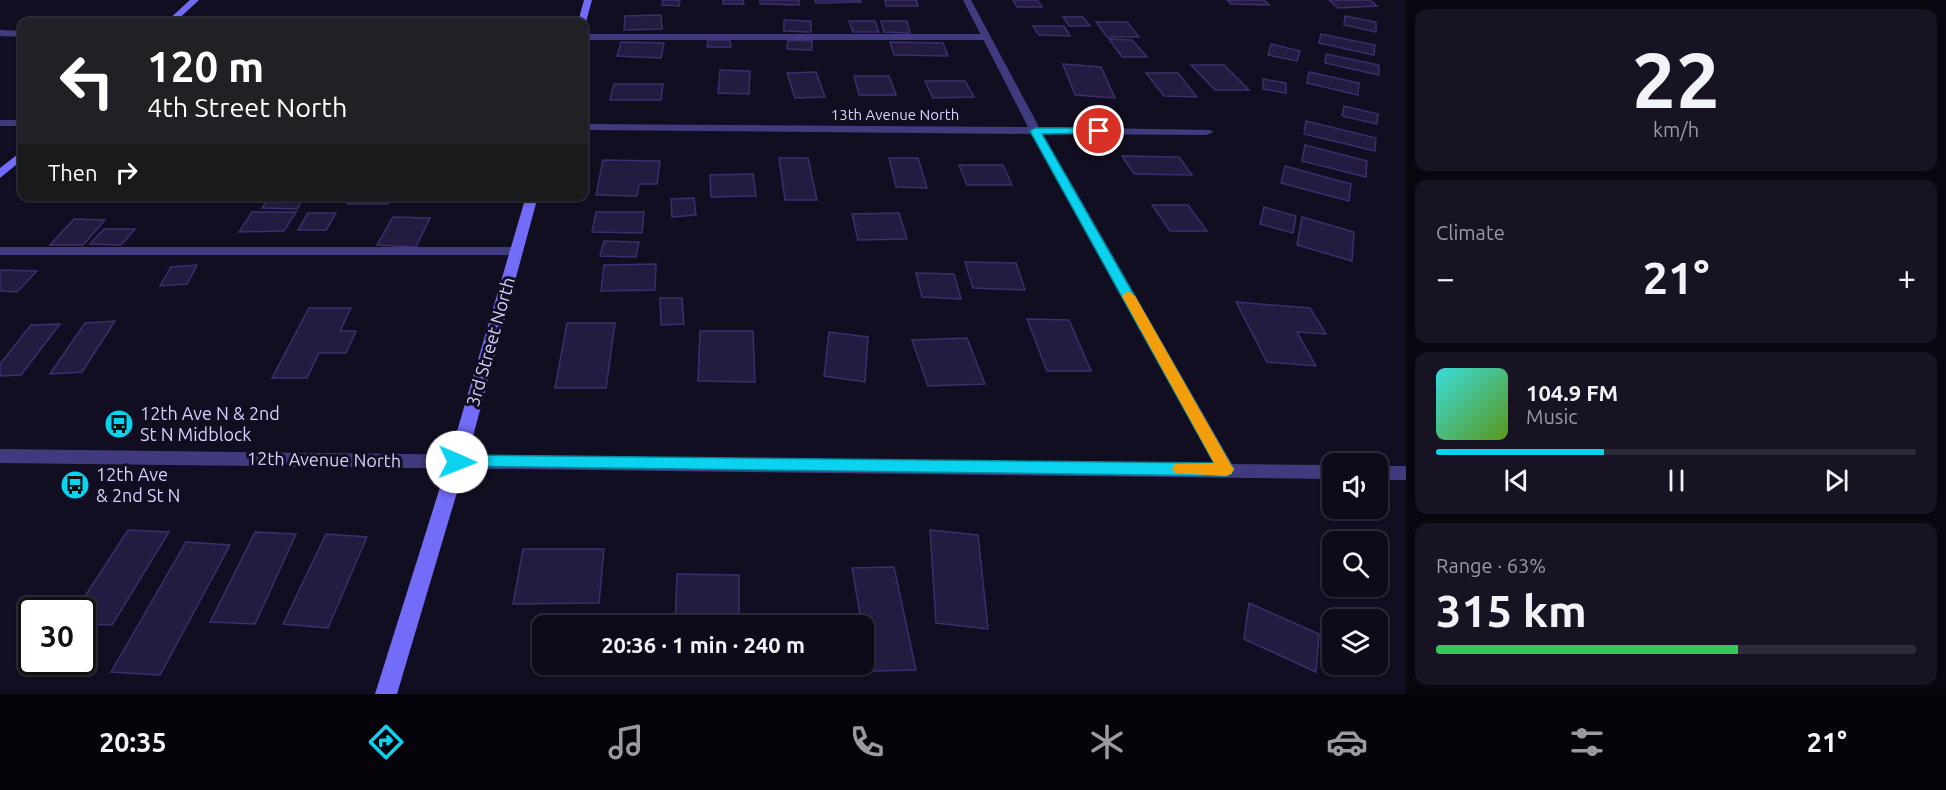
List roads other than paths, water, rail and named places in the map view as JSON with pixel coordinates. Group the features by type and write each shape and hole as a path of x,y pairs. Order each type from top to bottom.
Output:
{"street":[{"path":"175,18 195,0"},
{"path":"583,18 588,0"},
{"path":"967,0 1035,131 1226,469"},
{"path":"0,33 18,34"},
{"path":"588,37 986,37"},
{"path":"0,123 18,123"},
{"name":"13th Avenue North","path":"588,127 1207,132"},
{"path":"0,174 18,158"},
{"name":"3rd Street North","path":"386,694 457,462 531,201"},
{"path":"0,251 517,250"},
{"name":"12th Avenue North","path":"0,456 1322,472"},
{"path":"1388,473 1406,473"}],"place":[{"name":"12th Ave N & 2nd St N Midblock","path":"119,424"},
{"name":"12th Ave & 2nd St N","path":"75,485"}]}
